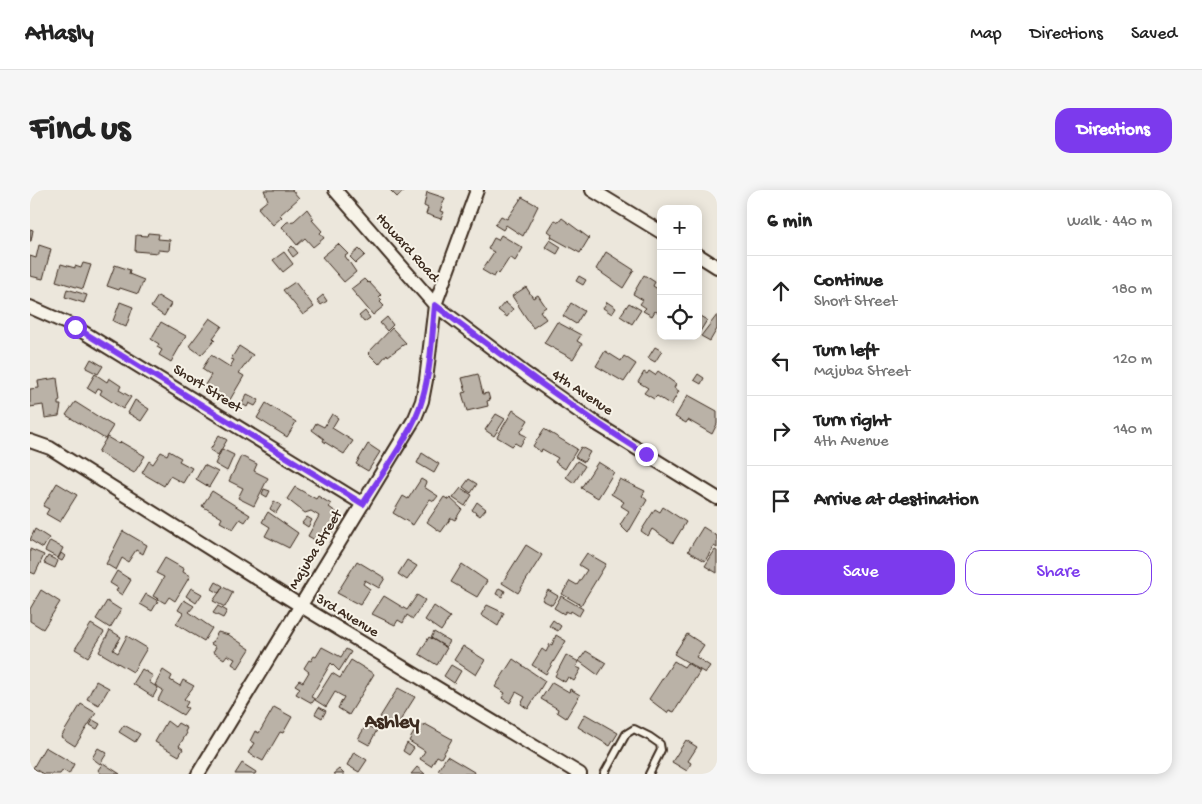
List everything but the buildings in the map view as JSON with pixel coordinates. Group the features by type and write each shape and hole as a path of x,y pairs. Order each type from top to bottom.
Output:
{"street":[{"name":"Howard Road","path":"334,190 435,305"},
{"name":"Majuba Street","path":"198,774 415,418 422,401 431,352 435,305 477,190"},
{"path":"592,190 657,230"},
{"path":"702,258 717,267"},
{"name":"4th Avenue","path":"435,305 526,374 597,424 717,498"},
{"name":"Short Street","path":"30,307 75,327 363,504"},
{"name":"3rd Avenue","path":"30,441 50,448 300,606 580,774"}],"lane":[{"path":"604,774 626,734 634,730 660,744 661,750 649,774"}],"district":[{"name":"Ashley","path":"392,723"}],"route":[{"path":"75,327 363,504 415,418 422,401 431,352 435,305 526,374 597,424 646,454"}]}
